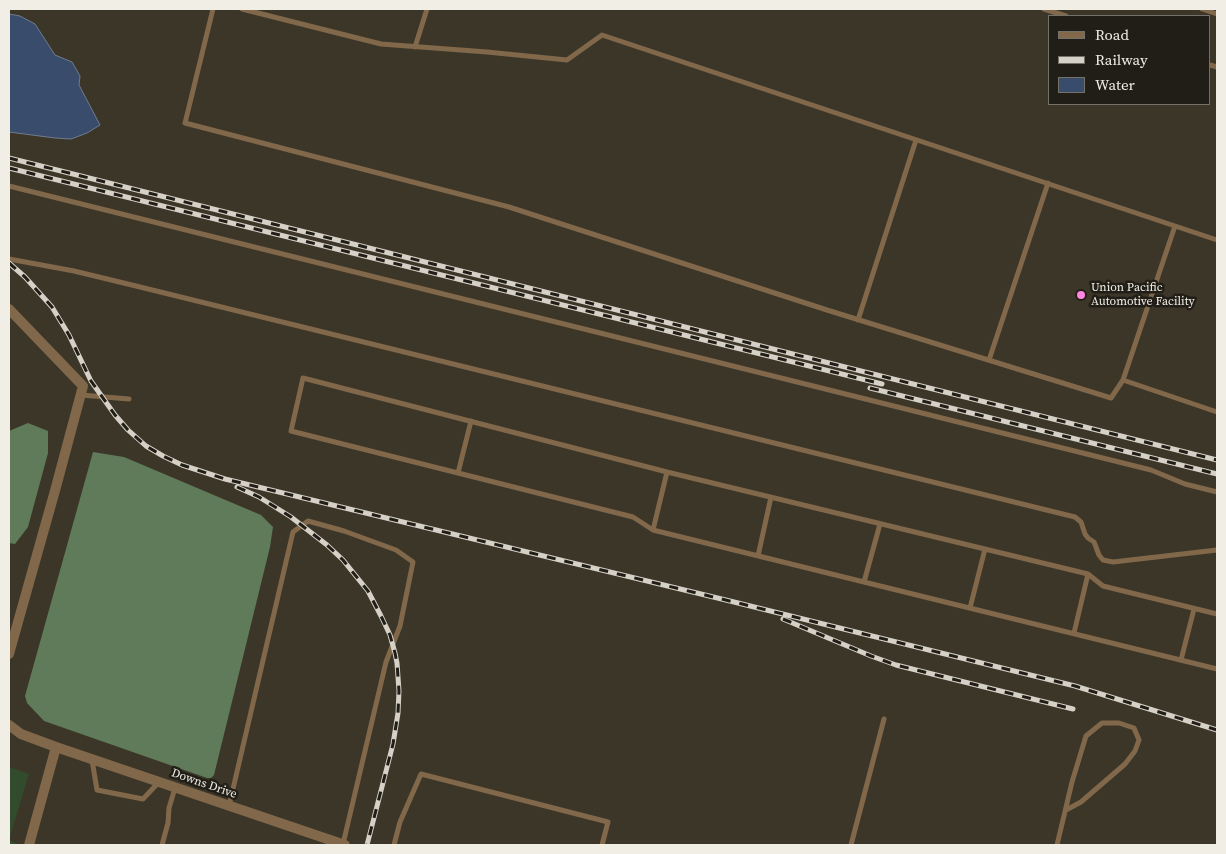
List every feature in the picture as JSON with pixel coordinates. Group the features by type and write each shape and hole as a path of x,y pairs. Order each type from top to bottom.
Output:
{"street":[{"path":"9,310 83,386 9,654"},
{"name":"Downs Drive","path":"9,725 21,734 92,760 344,845"},
{"path":"28,845 56,747"}],"lane":[{"path":"213,9 185,123 508,207 858,320 1111,398 1122,380 1175,226"},
{"path":"242,9 381,44 567,60 602,35 1217,240"},
{"path":"415,46 427,9"},
{"path":"1044,9 1063,15"},
{"path":"1202,9 1217,14"},
{"path":"858,320 916,140"},
{"path":"989,360 1048,183"},
{"path":"9,186 1151,470 1185,484 1217,492"},
{"path":"9,259 74,271 136,286 1075,517 1081,522 1085,534 1094,542 1103,560 1113,562 1217,550"},
{"path":"1217,614 1103,586 1088,574 667,472 303,378 291,431 633,517 654,530 1217,669"},
{"path":"1122,380 1217,412"},
{"path":"81,395 129,399"},
{"path":"458,473 471,421"},
{"path":"654,530 667,472"},
{"path":"758,556 771,497"},
{"path":"229,806 293,532 308,521 344,531 396,550 413,562 400,626 386,662 344,845"},
{"path":"864,582 880,524"},
{"path":"970,608 984,549"},
{"path":"1074,634 1088,574"},
{"path":"1181,660 1194,608"},
{"path":"851,845 884,719"},
{"path":"1058,845 1072,782 1086,736 1102,723 1119,723 1134,728 1139,740 1136,751 1125,764 1080,802 1066,810"},
{"path":"92,760 98,790 143,799 159,782"},
{"path":"394,845 400,822 421,774 608,822 602,845"},
{"path":"162,845 175,788"}],"green space":[{"path":"28,423 48,431 48,453 28,527 15,544 9,543 9,431"},
{"path":"93,452 124,457 261,515 273,527 270,547 214,775 211,778 44,721 27,703 25,696"},
{"path":"9,767 29,774 9,840"},
{"path":"9,840 16,843 15,845 9,845"}],"water":[{"path":"9,14 20,16 35,24 55,55 72,62 80,76 79,85 100,125 87,133 71,139 9,132"}],"railway":[{"path":"9,158 1217,460"},
{"path":"9,168 882,384"},
{"path":"9,263 25,277 52,307 69,335 91,381 115,415 146,446 182,465 225,479 1075,686 1217,730"},
{"path":"870,388 1217,474"},
{"path":"237,487 259,497 291,517 343,560 368,591 390,635 397,663 398,713 393,744 367,845"},
{"path":"783,619 896,665 1073,709"}],"place":[{"name":"Union Pacific Automotive Facility","path":"1081,295"}]}
